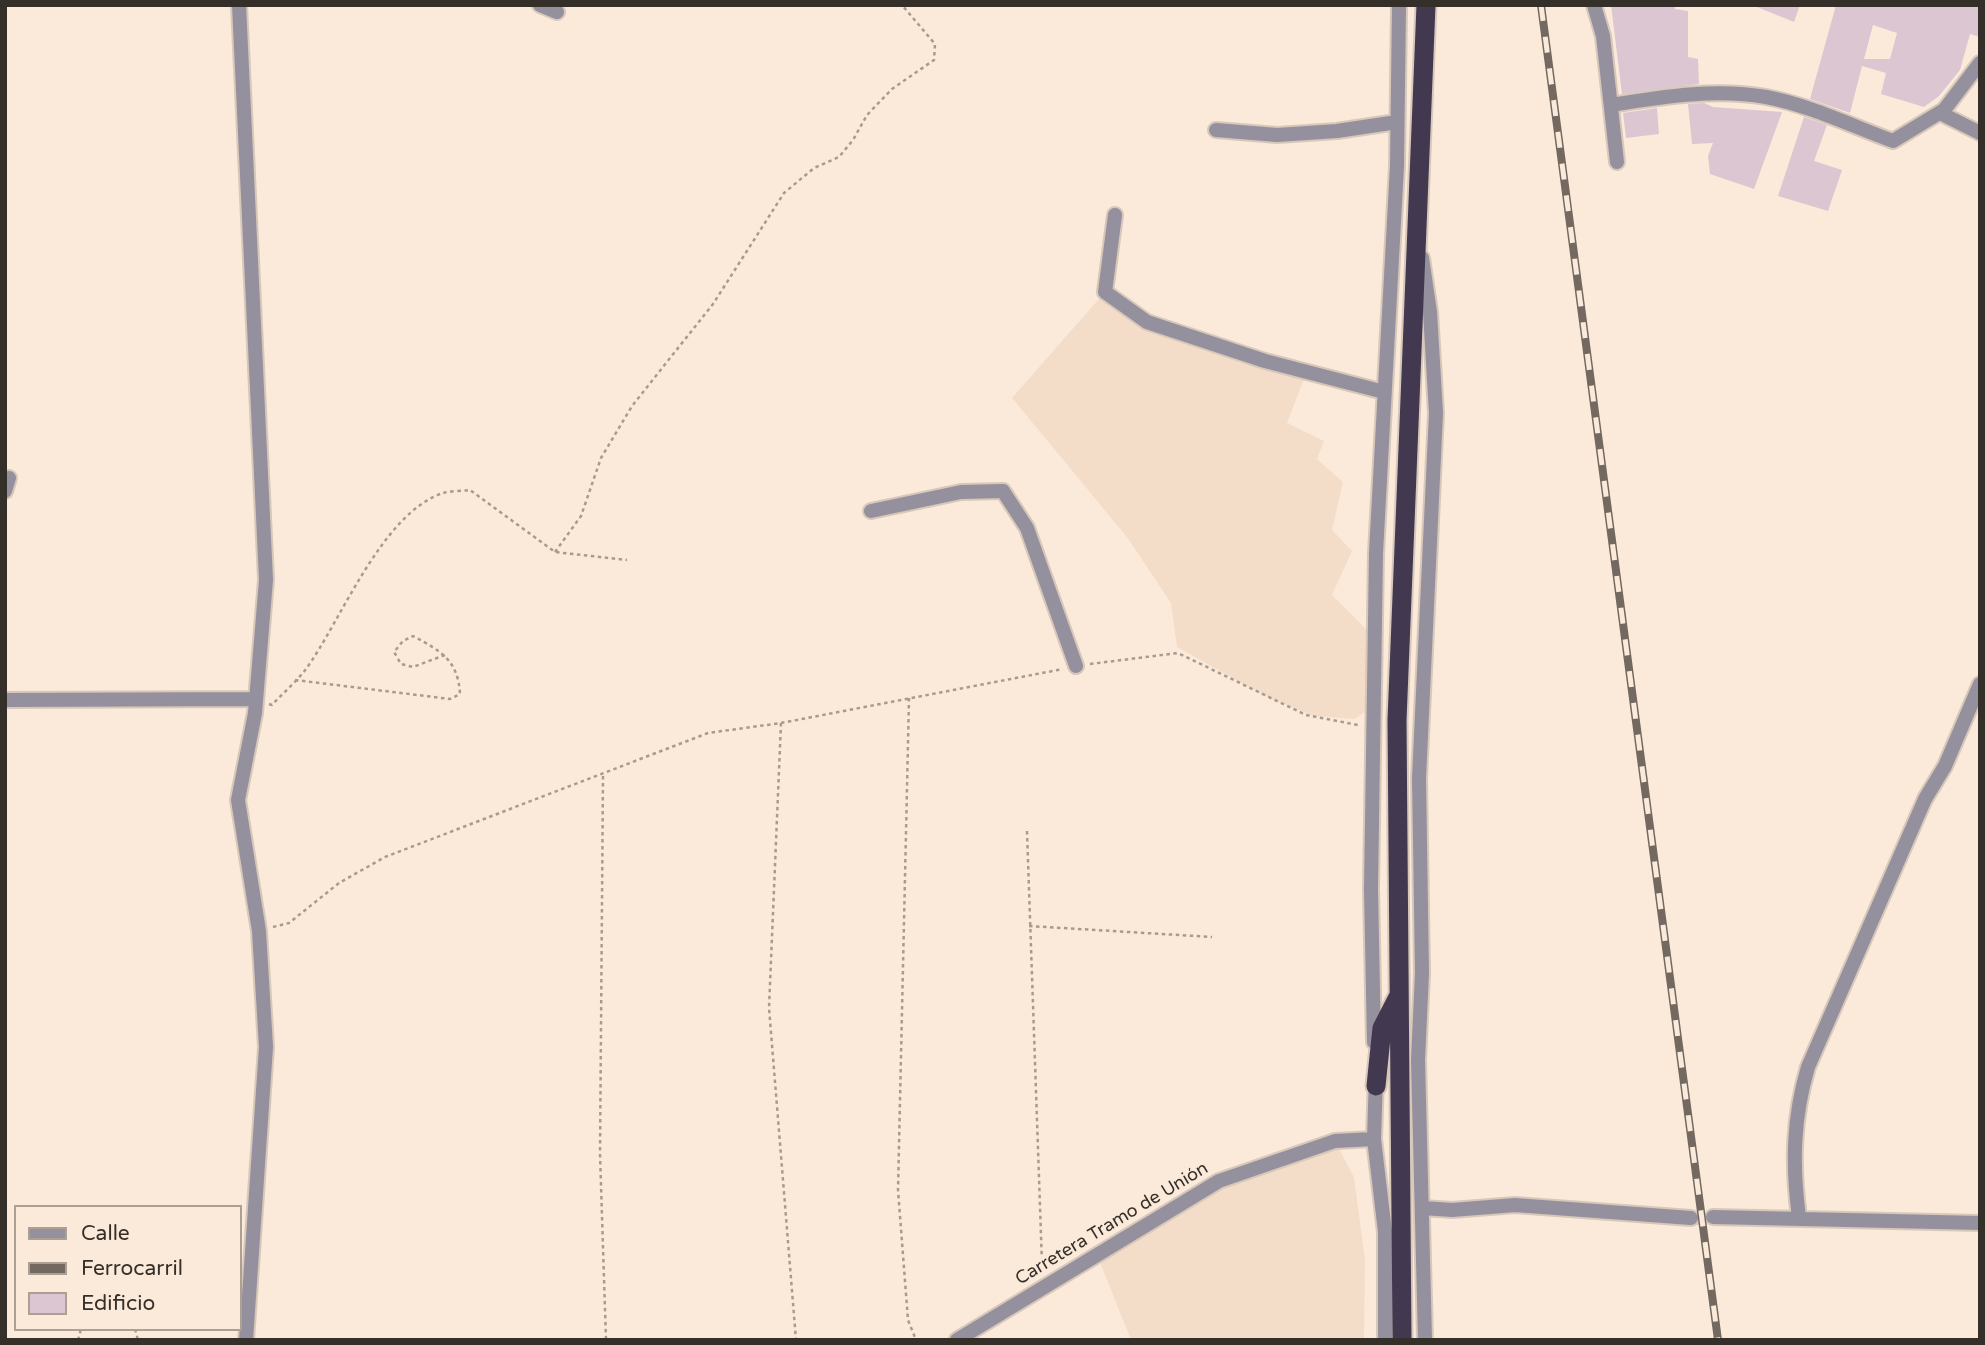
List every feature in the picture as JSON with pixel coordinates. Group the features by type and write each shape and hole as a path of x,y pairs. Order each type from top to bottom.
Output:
{"highway":[{"path":"1402,1340 1397,720 1426,5"},
{"path":"1376,1086 1382,1028 1401,993"}],"street":[{"path":"239,5 266,580 257,699 238,800 259,931 266,1047 246,1340"},
{"path":"540,5 558,12"},
{"path":"1385,1340 1385,1232 1374,1139 1376,1086 1371,889 1376,553 1397,122 1399,5"},
{"path":"1594,5 1603,36 1617,162"},
{"path":"1611,105 1672,96 1723,93 1766,97 1893,141 1940,113 1980,63"},
{"path":"1940,113 1980,133"},
{"path":"1216,130 1277,135 1338,131 1397,122"},
{"path":"1115,215 1105,292 1146,322 1265,361 1384,392"},
{"path":"1417,222 1430,312 1436,413 1419,778 1422,974 1418,1060 1425,1340"},
{"path":"871,510 961,492 1003,491 1027,528 1076,666"},
{"path":"1799,1217 1794,1181 1796,1108 1808,1067 1925,799 1945,766 1980,684"},
{"path":"5,700 257,699"},
{"name":"Carretera Tramo de Unión","path":"957,1340 1219,1181 1335,1140 1374,1139"},
{"path":"1423,1209 1452,1210 1515,1205 1691,1218"},
{"path":"1713,1217 1980,1223"}],"path":[{"path":"555,552 581,516 601,458 632,406 713,304 784,193 814,167 838,156 853,140 867,115 892,89 934,60 934,44 902,5"},
{"path":"257,699 272,705 305,670 346,599 385,540 418,508 443,493 470,490 555,552 627,560"},
{"path":"295,680 450,699 460,694 459,676 445,655 413,636 402,641 394,653 401,664 413,667 445,655"},
{"path":"259,931 289,923 339,883 385,858 708,733 781,723 1076,666 1178,653 1306,715 1351,725 1373,726"},
{"path":"909,697 898,1190 908,1320 916,1340"},
{"path":"781,723 769,1008 796,1340"},
{"path":"603,775 600,1154 606,1340"},
{"path":"1027,831 1042,1264 1058,1278"},
{"path":"1030,926 1212,937"}],"shaded area":[{"path":"1105,292 1147,322 1306,374 1287,423 1324,441 1317,459 1343,482 1332,530 1352,551 1332,595 1371,634 1366,711 1355,719 1313,716 1263,695 1177,647 1171,603 1127,537 1012,398"},
{"path":"1335,1141 1354,1177 1365,1260 1364,1340 1131,1340 1097,1255 1219,1181"}],"building":[{"path":"1611,5 1675,5 1675,9 1688,11 1688,57 1698,59 1699,84 1622,94"},
{"path":"1752,5 1800,5 1794,22"},
{"path":"1836,5 1980,5 1980,37 1970,34 1960,70 1939,96 1924,107 1881,94 1886,73 1862,66 1850,113 1810,99","holes":["1873,25 1897,33 1890,59 1864,59"]},
{"path":"1704,103 1713,107 1782,112 1754,189 1710,174 1708,156 1713,143 1692,144 1688,104"},
{"path":"1657,108 1659,134 1626,138 1623,113"},
{"path":"1804,117 1827,125 1814,161 1842,170 1828,211 1778,196"}],"tunnel":[{"path":"1691,1218 1713,1217"}],"railway":[{"path":"1541,5 1718,1340"}]}
